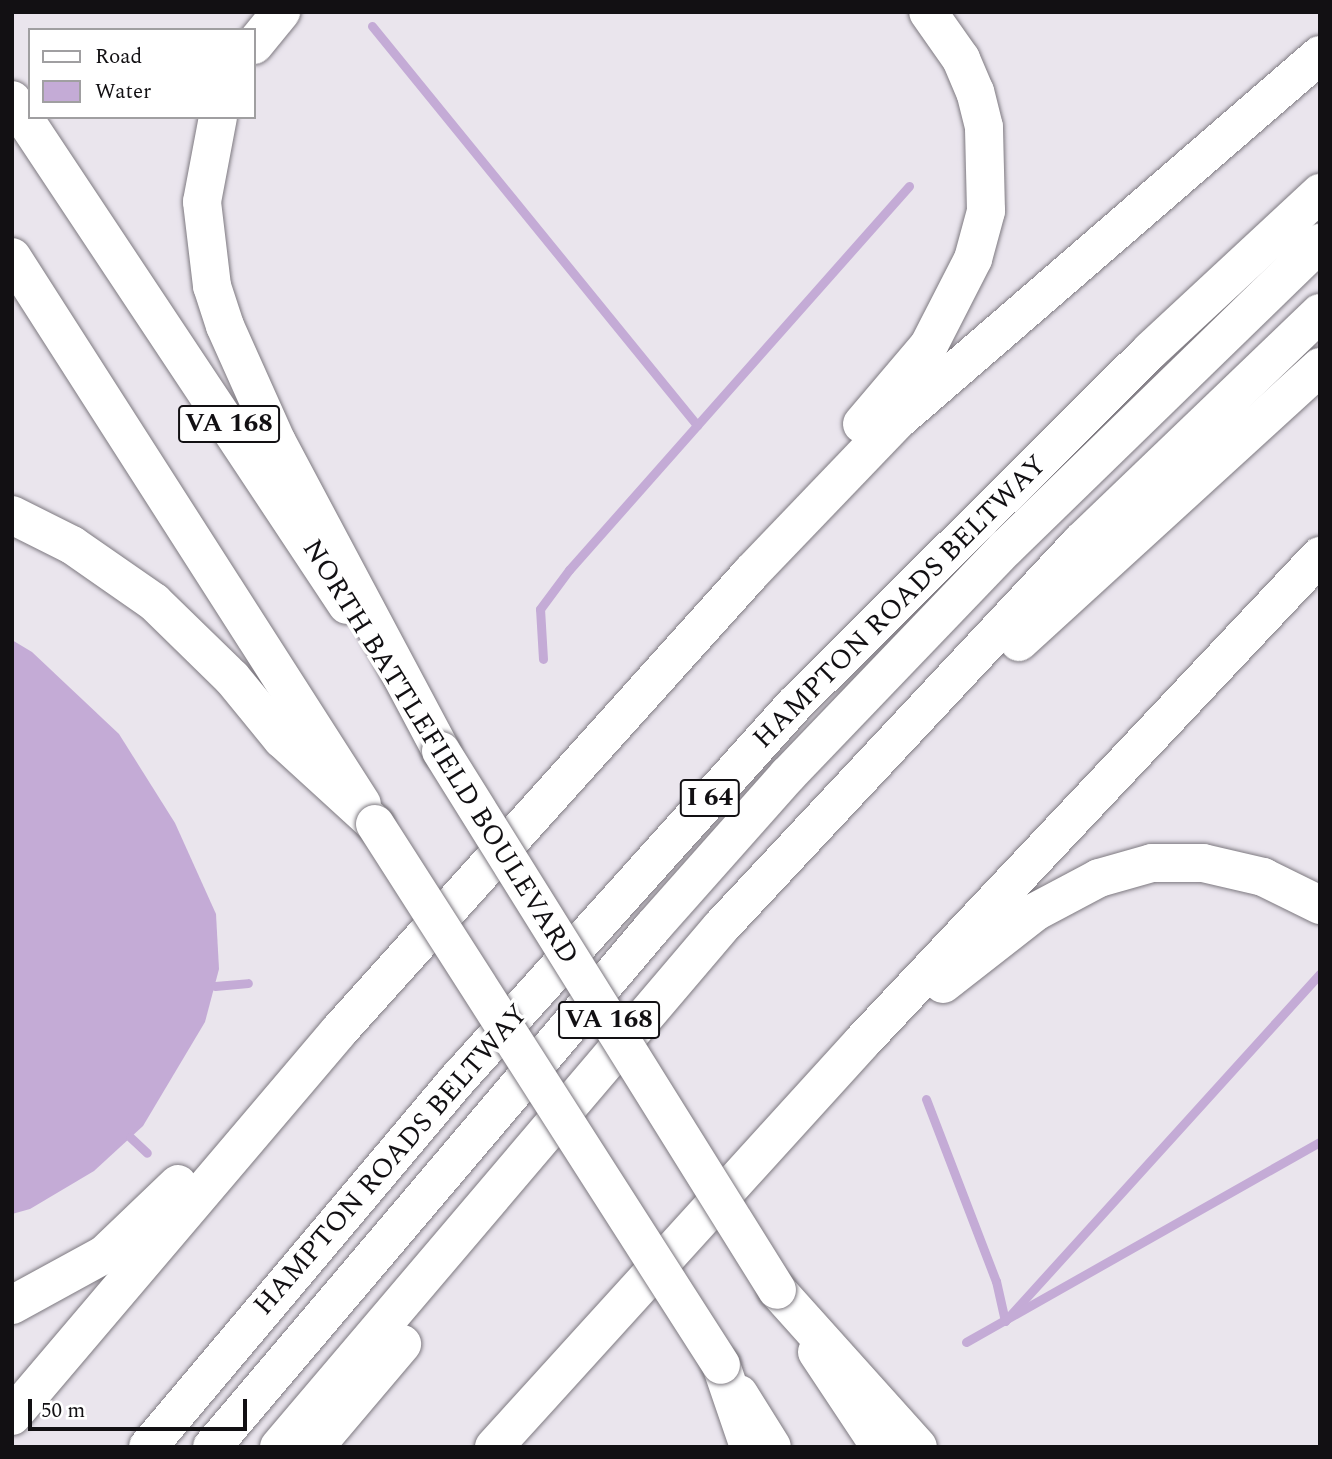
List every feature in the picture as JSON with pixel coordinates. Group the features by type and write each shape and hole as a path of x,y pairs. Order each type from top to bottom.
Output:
{"main road":[{"path":"256,43 281,12"},
{"path":"751,572 854,433 929,345 973,260 986,211 984,127 961,59 928,12"},
{"path":"12,1416 339,1031 751,572 898,420 1320,55"},
{"name":"NORTH BATTLEFIELD BOULEVARD","path":"12,100 441,751 777,1290 880,1447"},
{"path":"218,119 202,202 212,286 225,326 277,442 441,751"},
{"name":"HAMPTON ROADS BELTWAY","path":"148,1447 459,1078 794,705 1151,350 1320,193"},
{"path":"212,1447 644,937 788,775 1006,548 1320,243"},
{"path":"12,257 772,1447"},
{"path":"279,1447 721,927 1081,542 1320,313"},
{"path":"315,1447 704,985 998,660 1320,367"},
{"path":"12,515 72,545 154,602 232,678 282,739 375,824"},
{"path":"494,1447 862,1042 1320,556"},
{"path":"862,1042 1035,912 1099,878 1152,863 1203,863 1263,877 1320,905"},
{"path":"12,1305 67,1279 130,1233 211,1149 339,1031"},
{"path":"777,1290 918,1447"},
{"path":"721,1365 750,1447"}],"water":[{"path":"12,640 32,652 119,734 175,823 216,914 219,969 205,1022 143,1126 94,1171 30,1209 12,1214"}],"waterway":[{"path":"372,26 697,425"},
{"path":"543,659 540,609 569,570 909,186"},
{"path":"1005,1321 1320,973"},
{"path":"215,986 248,983"},
{"path":"926,1099 996,1281 1005,1321"},
{"path":"130,1137 147,1153"},
{"path":"966,1342 1320,1142"}]}
